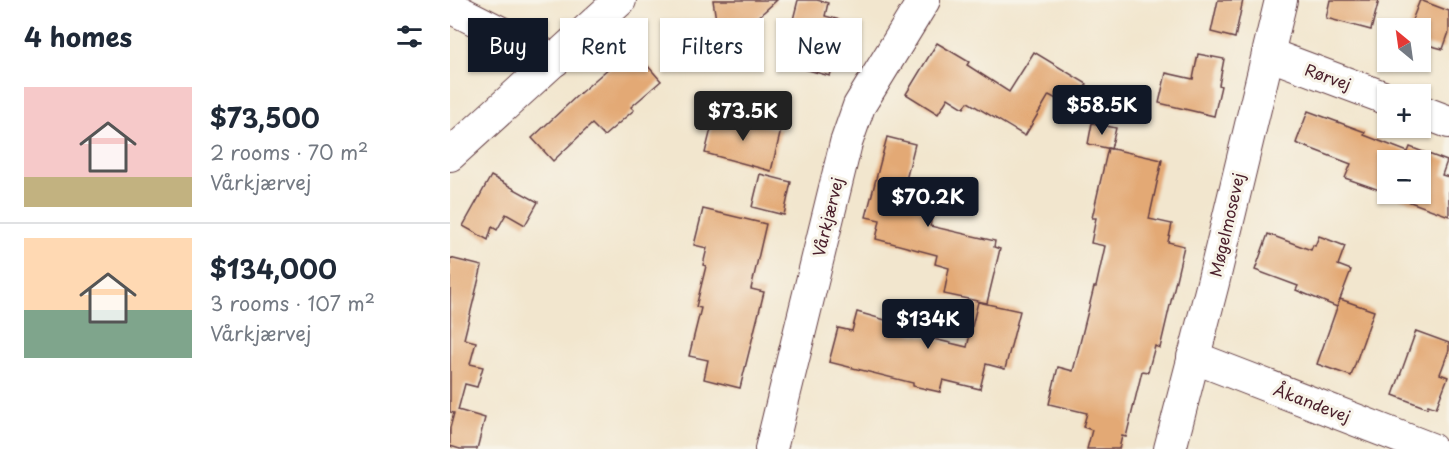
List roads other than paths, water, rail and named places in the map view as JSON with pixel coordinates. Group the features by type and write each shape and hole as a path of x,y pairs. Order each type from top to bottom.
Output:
{"street":[{"path":"450,155 620,0"},
{"name":"Vårkjærvej","path":"771,449 846,143 859,106 924,0"},
{"name":"Møgelmosevej","path":"1170,449 1216,272 1281,0"},
{"path":"450,7 555,60"},
{"name":"Rørvej","path":"1268,54 1377,95"},
{"path":"1431,115 1449,122"},
{"name":"Åkandevej","path":"1193,357 1431,449"}]}
